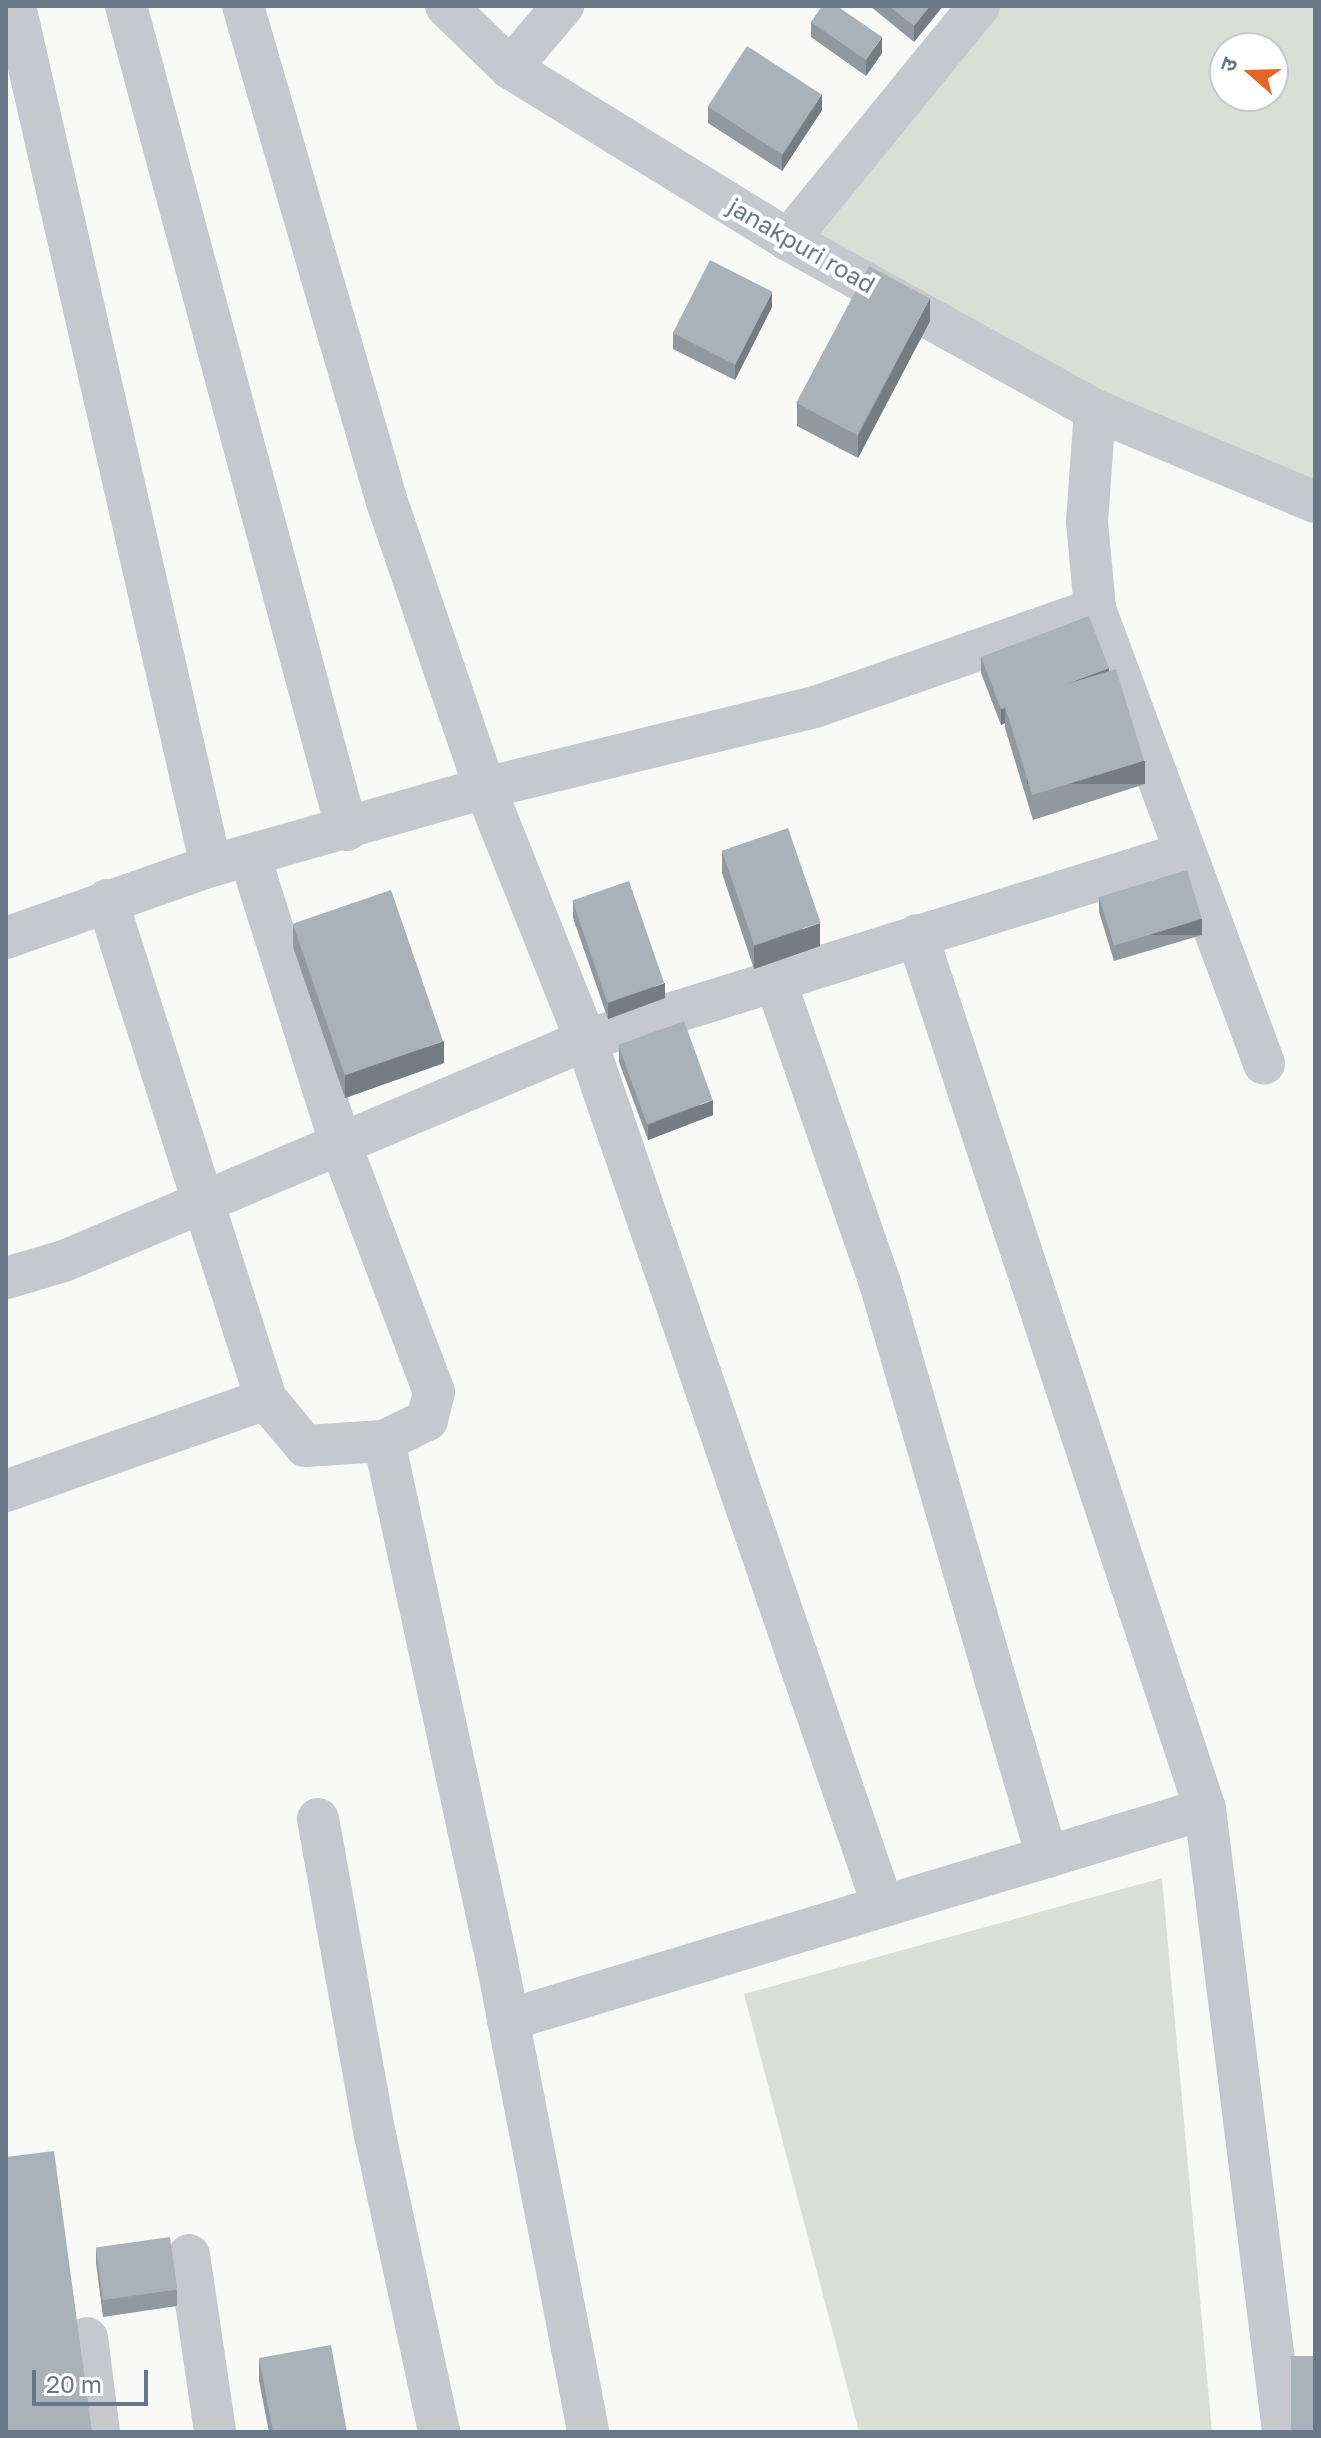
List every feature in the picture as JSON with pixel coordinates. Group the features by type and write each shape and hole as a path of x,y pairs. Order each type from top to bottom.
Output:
{"street":[{"path":"15,6 231,863 434,1392 427,1420 384,1441 305,1446 266,1399 107,900"},
{"path":"126,6 347,830"},
{"path":"243,6 352,392 485,788 586,1040 883,1906"},
{"name":"janakpuri road","path":"446,6 510,68 788,240 1095,410 1315,502"},
{"path":"510,68 563,6"},
{"path":"788,240 979,6"},
{"path":"1095,410 1087,522 1095,609 1264,1064"},
{"path":"6,938 107,900 485,788 815,707 1095,609"},
{"path":"6,1278 203,1203 586,1040 1185,853"},
{"path":"917,935 1205,1809 1283,2432"},
{"path":"775,980 880,1283 1047,1857"},
{"path":"6,1491 266,1399"},
{"path":"384,1441 508,2020 588,2432"},
{"path":"508,2020 1205,1809"},
{"path":"318,1819 375,2135 439,2432"},
{"path":"189,2255 215,2432"},
{"path":"87,2338 99,2432"}],"shaded area":[{"path":"979,6 1315,6 1315,502 788,240"},
{"path":"1162,1878 1212,2432 859,2432 744,1994"}],"building":[{"path":"822,6 837,6 882,37 866,60 811,22"},
{"path":"889,6 930,6 914,26"},
{"path":"747,46 822,94 782,155 708,106"},
{"path":"710,260 772,292 735,365 673,333"},
{"path":"869,266 930,298 857,435 796,403"},
{"path":"1089,616 1109,668 1001,709 981,657"},
{"path":"1116,669 1144,761 1032,795 1004,703"},
{"path":"788,828 821,923 754,945 722,851"},
{"path":"1187,870 1202,919 1114,946 1099,897"},
{"path":"629,881 664,983 607,1003 572,901"},
{"path":"391,890 443,1041 345,1075 293,924"},
{"path":"684,1021 713,1100 647,1124 618,1045"},
{"path":"54,2151 92,2432 6,2432 6,2157"},
{"path":"170,2237 177,2289 103,2300 96,2247"},
{"path":"331,2345 347,2432 273,2432 259,2358"},
{"path":"1291,2356 1315,2356 1315,2432 1291,2432"}]}
